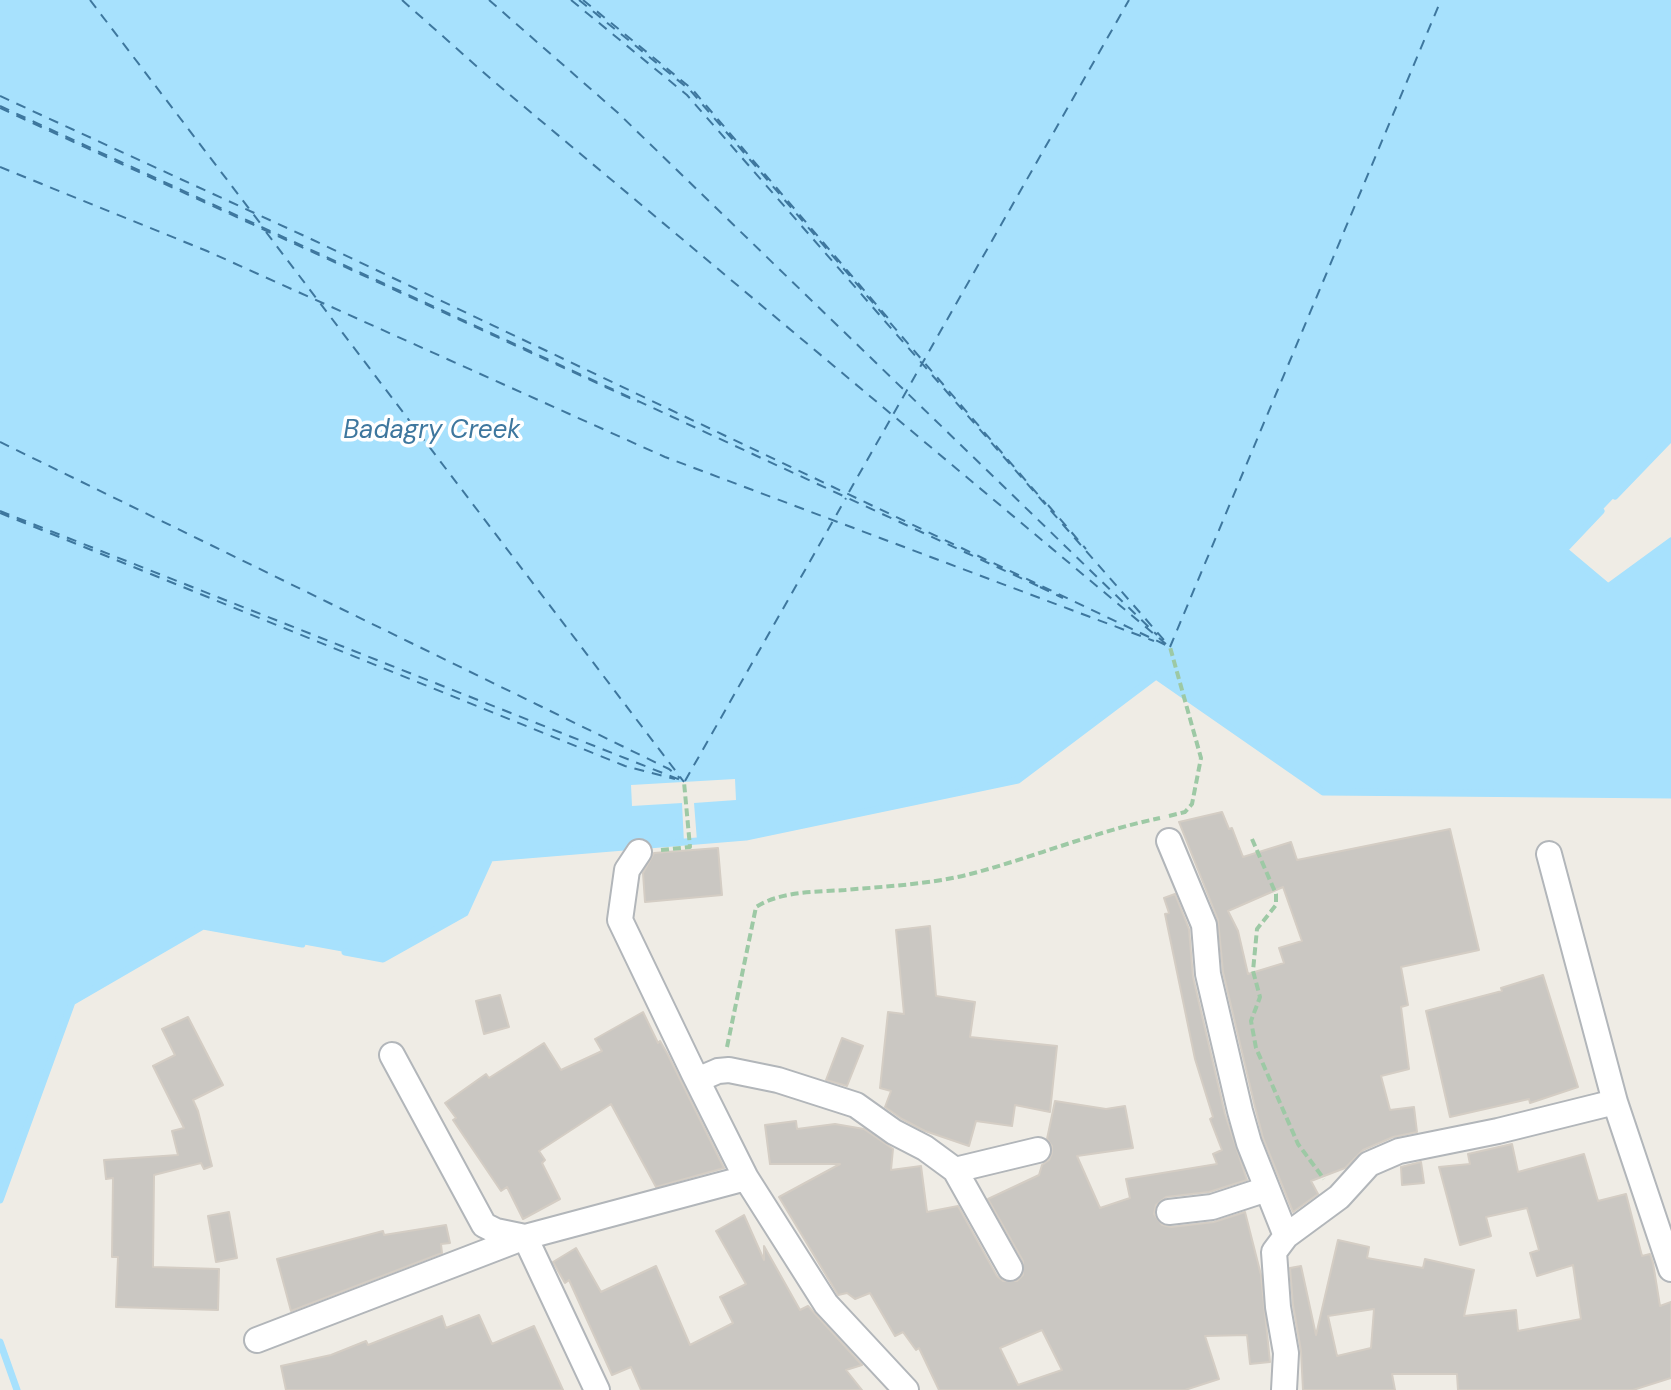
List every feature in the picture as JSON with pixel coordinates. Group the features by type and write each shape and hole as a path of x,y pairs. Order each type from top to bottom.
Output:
{"street":[{"path":"1169,841 1204,925 1208,974 1218,1024 1249,1143 1286,1236"},
{"path":"639,852 627,870 620,920 707,1075 746,1178 826,1304 906,1390"},
{"path":"1549,854 1615,1102 1671,1269"},
{"path":"392,1055 484,1225 525,1237"},
{"path":"707,1075 729,1070 778,1080 856,1105 894,1132 925,1148 955,1170 1010,1268"},
{"path":"1284,1390 1286,1353 1278,1307 1274,1252 1286,1236 1339,1197 1369,1164 1399,1151 1615,1102"},
{"path":"955,1170 1038,1150"},
{"path":"257,1340 525,1237 746,1178"},
{"path":"1169,1212 1212,1207 1267,1189"},
{"path":"525,1237 597,1390"}],"path":[{"path":"707,1075 728,1045 756,907 766,900 799,893 915,885 976,873 1131,824 1185,812 1192,804 1201,758 1170,647"},
{"path":"639,852 690,847 684,782"},
{"path":"1252,839 1276,894 1276,905 1257,929 1253,971 1260,997 1251,1021 1256,1048 1298,1144 1339,1197"}],"water":[{"name":"Badagry Creek","path":"0,0 1671,0 1671,438 1564,550 1608,587 1671,541 1671,795 1323,792 1155,676 1018,780 745,837 490,858 465,913 383,959 203,926 72,1002 0,1200"}],"pier":[{"path":"735,779 736,800 694,803 697,841 684,843 682,803 632,806 631,785"}],"building":[{"path":"1222,812 1243,857 1291,842 1297,860 1450,829 1479,950 1401,967 1408,1005 1401,1007 1409,1069 1381,1076 1390,1110 1414,1107 1417,1132 1393,1137 1363,1150 1345,1168 1311,1181 1318,1194 1293,1212 1263,1138 1255,1107 1223,972 1218,920 1179,822","holes":["1283,887 1302,941 1279,948 1284,963 1248,974 1238,931 1228,911"]},
{"path":"718,848 722,895 645,902 643,873 654,853"},
{"path":"1175,894 1189,929 1193,977 1225,1114 1247,1180 1209,1192 1166,1197 1156,1205 1154,1214 1162,1225 1171,1227 1214,1222 1245,1212 1261,1275 1270,1362 1250,1364 1247,1335 1205,1336 1219,1379 1185,1390 939,1390 919,1348 916,1350 903,1332 895,1336 870,1293 855,1299 847,1293 838,1295 779,1197 840,1164 770,1164 765,1125 796,1121 797,1129 835,1124 864,1129 893,1149 891,1170 921,1166 927,1212 958,1206 997,1276 1003,1281 1017,1281 1023,1275 1023,1261 988,1199 1039,1175 1042,1165 1052,1153 1047,1139 1055,1101 1106,1109 1125,1106 1133,1148 1077,1156 1100,1208 1130,1198 1126,1179 1217,1164 1213,1154 1222,1150 1210,1119 1213,1117 1195,1059 1164,898","holes":["1042,1330 1062,1370 1018,1385 1000,1348"]},
{"path":"930,926 936,996 975,1002 970,1037 1057,1046 1050,1112 1015,1105 1012,1126 976,1121 969,1146 925,1131 902,1119 885,1107 891,1091 880,1088 888,1012 904,1014 896,930"},
{"path":"1543,975 1578,1087 1530,1103 1529,1099 1450,1117 1426,1011 1502,991 1501,988"},
{"path":"500,995 509,1027 484,1034 476,1001"},
{"path":"643,1012 724,1168 656,1187 611,1104 539,1151 560,1199 523,1219 507,1187 501,1191 445,1103 486,1074 489,1078 544,1043 561,1070 602,1051 595,1039"},
{"path":"188,1017 223,1085 193,1100 212,1166 204,1169 201,1163 154,1175 153,1267 219,1269 218,1310 116,1307 118,1257 112,1257 113,1178 106,1179 104,1160 178,1155 172,1131 184,1128 153,1066 175,1055 162,1029"},
{"path":"842,1038 863,1046 847,1086 826,1080"},
{"path":"1512,1144 1518,1172 1584,1154 1598,1201 1626,1194 1642,1256 1650,1254 1653,1263 1660,1306 1671,1302 1671,1378 1633,1390 1458,1390 1457,1374 1392,1374 1395,1390 1303,1390 1290,1268 1301,1266 1316,1335 1338,1240 1369,1247 1367,1258 1423,1268 1425,1259 1474,1270 1464,1316 1516,1310 1518,1331 1581,1319 1573,1265 1537,1276 1530,1253 1539,1250 1527,1208 1486,1217 1491,1236 1460,1245 1439,1167 1470,1164 1468,1154","holes":["1374,1309 1371,1348 1337,1356 1328,1316"]},
{"path":"1421,1162 1424,1183 1402,1185 1401,1167"},
{"path":"229,1212 237,1258 216,1262 208,1216"},
{"path":"744,1215 764,1260 764,1246 800,1310 808,1306 862,1365 846,1370 862,1390 641,1390 631,1367 612,1375 569,1280 565,1283 553,1262 576,1248 601,1292 656,1266 690,1345 733,1323 720,1297 746,1284 716,1231"},
{"path":"446,1225 450,1243 441,1244 442,1253 291,1311 277,1259 383,1231 384,1235"},
{"path":"479,1315 492,1344 534,1326 563,1390 286,1390 281,1366 331,1355 366,1341 368,1345 442,1316 446,1328"}],"waterway":[{"path":"1615,496 1671,438"},
{"path":"1601,511 1564,550 1608,587 1671,541"},
{"path":"345,952 383,959 465,913 490,858 746,837 1018,780 1156,676 1323,792 1671,795"},
{"path":"0,1200 72,1002 203,926 302,944"},
{"path":"0,1342 17,1390"}],"ferry route":[{"path":"90,0 260,223"},
{"path":"402,0 491,79 1166,644"},
{"path":"489,0 617,112 1157,635"},
{"path":"571,0 687,95 1164,640"},
{"path":"579,0 690,90 1046,504"},
{"path":"583,0 692,89 893,324"},
{"path":"849,492 1129,0"},
{"path":"1170,647 1441,0"},
{"path":"0,96 311,239 1170,647"},
{"path":"0,106 1038,586"},
{"path":"0,108 638,402"},
{"path":"0,167 207,251 665,457 1154,641"},
{"path":"266,232 684,782"},
{"path":"0,442 669,769 680,778"},
{"path":"685,781 846,498"},
{"path":"1048,505 1086,549"},
{"path":"0,511 683,781"},
{"path":"0,513 625,766 675,779"},
{"path":"1040,587 1063,598"}]}
